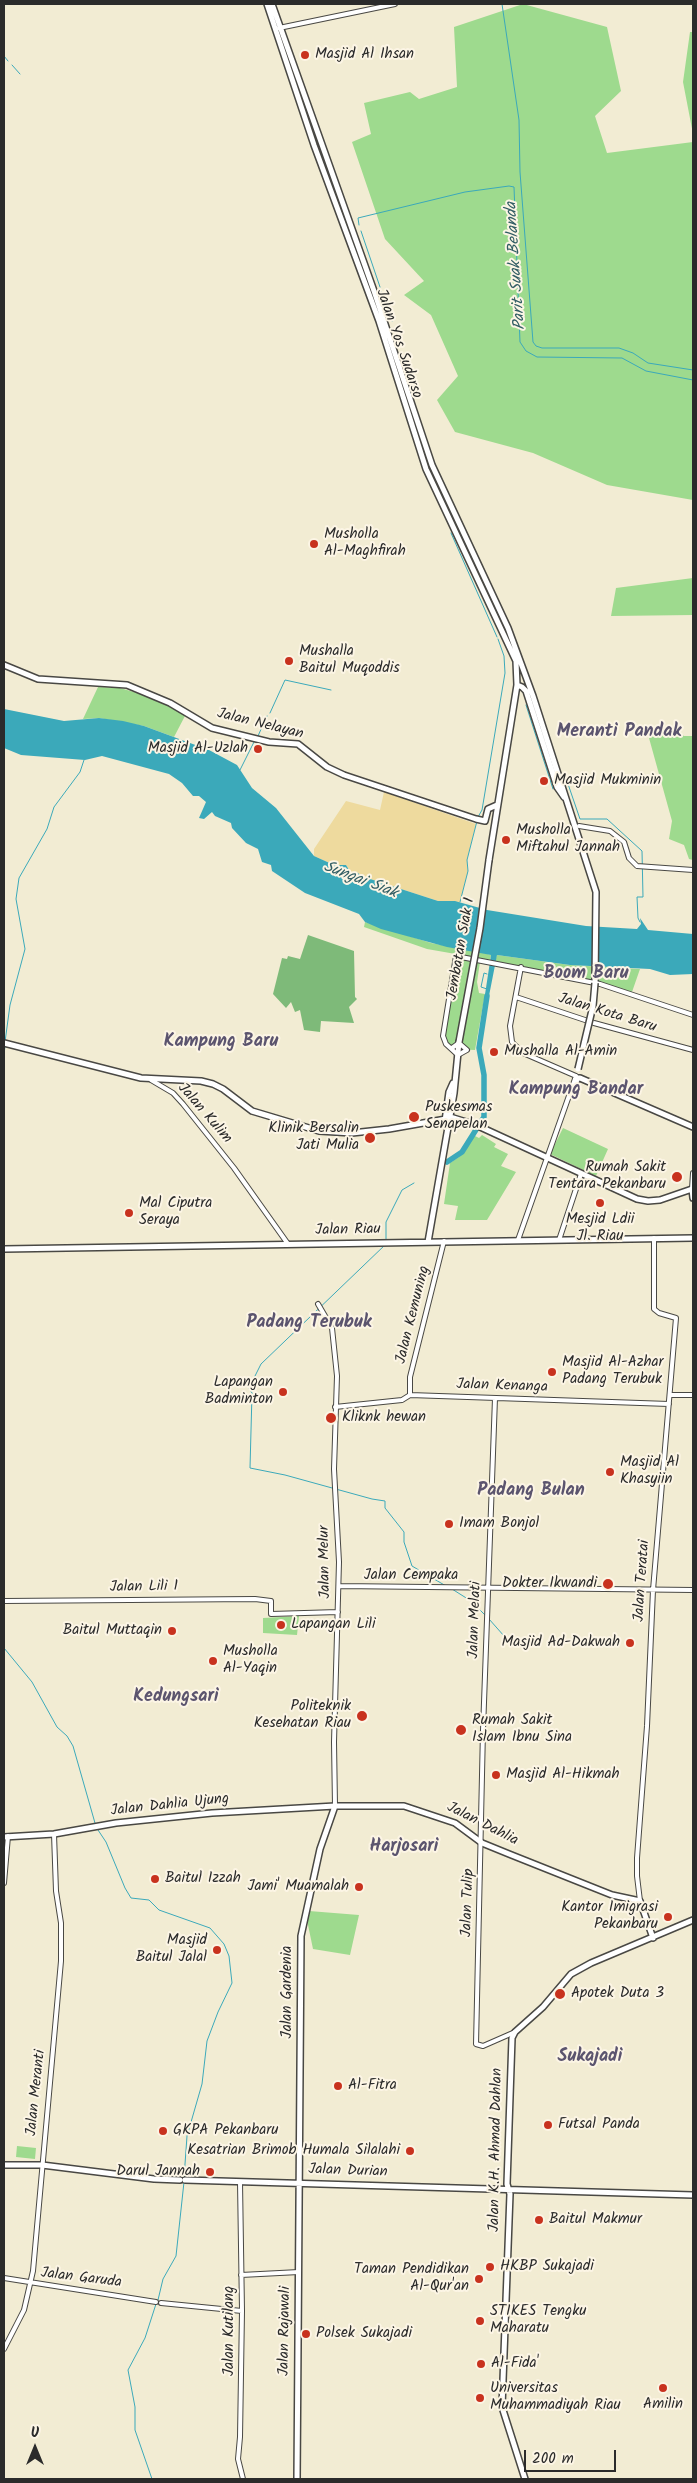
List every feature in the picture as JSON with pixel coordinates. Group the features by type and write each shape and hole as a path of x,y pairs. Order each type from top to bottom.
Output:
{"main road":[{"name":"Jalan Yos Sudarso","path":"267,4 368,271 432,465 516,661 517,685 497,805"},
{"name":"Jalan Yos Sudarso","path":"272,4 278,29 360,274 388,348 426,469 508,628 523,669 536,714"},
{"path":"360,274 368,271"},
{"name":"Jalan Nelayan","path":"4,665 38,679 127,685 170,703 212,728 269,742 298,744 327,767 344,775 478,820 485,821 488,808 497,805"},
{"path":"517,685 524,688 536,714 559,790 576,824 597,901 593,1006 578,1078 572,1089"},
{"name":"Jembatan Siak I","path":"428,1242 448,1118 450,1092 454,1082 459,1042 480,928 497,805"},
{"name":"Jalan Kulim","path":"6,1043 106,1071 149,1079"},
{"path":"578,1074 693,1127"},
{"path":"149,1079 202,1081 213,1084 223,1089 252,1111 319,1131 352,1133 390,1130 448,1118 476,1125 626,1194 648,1201 660,1200 692,1189 693,1198"},
{"name":"Jalan Riau","path":"4,1248 693,1238"},
{"name":"Jalan Dahlia","path":"335,1806 387,1805 415,1808 458,1825 482,1843 612,1894 640,1901"},
{"name":"Jalan Dahlia Ujung","path":"6,1836 54,1834 116,1822 187,1815 335,1806"},
{"name":"Jalan Gardenia","path":"300,2183 301,1936 320,1849 335,1806"},
{"name":"Jalan Teratai","path":"640,1901 653,1938"},
{"path":"515,2032 543,2007 571,1974 591,1963 693,1920"},
{"name":"Jalan K.H. Ahmad Dahlan","path":"515,2032 510,2050 502,2407 525,2479"},
{"name":"Jalan Durian","path":"4,2165 42,2165 154,2179 693,2195"},
{"name":"Jalan Rajawali","path":"296,2479 300,2183"}],"street":[{"path":"278,29 395,4"},
{"path":"576,824 610,831 624,842 632,863 645,867 693,870"},
{"path":"452,1048 459,1042 467,1050 458,1055 444,1042 442,1032 456,956 521,967 602,985 693,1014"},
{"path":"521,967 510,1033 515,1046 522,1053 578,1074"},
{"name":"Jalan Kota Baru","path":"516,997 594,1024 693,1050"},
{"name":"Jalan Kulim","path":"149,1079 173,1094 183,1104 234,1168 288,1244"},
{"path":"518,1240 572,1089"},
{"path":"559,1240 581,1174"},
{"path":"692,1189 693,1174"},
{"name":"Jalan Teratai","path":"640,1901 637,1858 647,1726 653,1590 676,1318 654,1309 654,1238"},
{"name":"Jalan Kemuning","path":"410,1395 410,1377 444,1241"},
{"name":"Jalan Melur","path":"319,1305 332,1328 336,1348 335,1489 338,1612 334,1742 335,1806"},
{"name":"Jalan Kenanga","path":"335,1407 402,1400 410,1395 669,1404"},
{"path":"670,1395 693,1396"},
{"name":"Jalan Melati","path":"482,1843 487,1610 495,1398"},
{"name":"Jalan Cempaka","path":"338,1586 693,1590"},
{"name":"Jalan Lili 1","path":"4,1601 255,1599 271,1601 271,1614 338,1612"},
{"name":"Jalan Meranti","path":"4,2349 24,2310 33,2271 61,1946 61,1923 56,1891 54,1834"},
{"path":"4,1883 6,1836"},
{"name":"Jalan Tulip","path":"482,1843 476,2044 483,2046 515,2032"},
{"name":"Jalan Kutilang","path":"240,2182 242,2311 238,2459 243,2479"},
{"path":"241,2275 299,2272"},
{"name":"Jalan Garuda","path":"4,2278 30,2284 156,2302"},
{"path":"161,2302 242,2311"}],"green space":[{"path":"523,4 607,27 621,91 595,116 607,153 693,142 693,500 607,485 533,453 455,432 437,400 458,376 431,315 404,295 424,281 385,239 352,142 371,134 364,103 410,92 419,99 457,87 454,27"},
{"path":"690,32 693,32 693,134 683,82"},
{"path":"693,578 693,615 611,616 616,588"},
{"path":"98,687 120,688 151,697 186,714 174,737 144,726 99,718 83,719"},
{"path":"676,730 684,736 693,736 693,860 689,859 684,845 669,839 672,821 649,738 657,733"},
{"path":"365,922 431,943 491,955 490,960 427,949 364,927"},
{"path":"308,935 354,951 355,997 357,999 349,1007 354,1023 321,1021 320,1032 304,1030 300,1010 295,1012 291,1002 286,1008 273,994 282,958 287,959 288,956 300,959"},
{"path":"497,955 570,965 640,969 632,992 582,978 495,961"},
{"path":"458,959 480,962 477,982 479,993 485,994 475,1050 450,1049 445,1039 444,1032"},
{"path":"563,1128 608,1149 596,1176 550,1154"},
{"path":"482,1135 496,1144 494,1147 508,1154 501,1166 516,1172 487,1220 455,1220 458,1206 444,1204 450,1163 459,1157 469,1140 475,1136 479,1138"},
{"name":"Lapangan Lili","path":"299,1616 297,1635 263,1633 263,1618"},
{"path":"309,1911 359,1915 350,1955 313,1949 307,1920"},
{"path":"17,2146 36,2148 35,2159 16,2157"}],"sand":[{"path":"384,792 476,824 467,860 468,871 460,902 438,901 364,877 356,872 351,873 346,865 334,865 314,856 314,849 346,801 380,810"}],"water":[{"name":"Sungai Siak","path":"4,709 64,721 99,718 123,721 144,726 209,750 237,765 252,788 276,808 314,856 334,865 346,865 351,873 356,872 364,877 438,901 455,901 487,910 586,926 637,929 641,924 640,918 648,930 693,934 693,974 670,975 650,969 570,965 497,955 488,1001 484,1001 491,955 447,947 381,929 365,922 359,914 305,893 272,871 271,865 262,862 258,849 246,843 232,828 231,823 215,816 212,812 204,819 199,818 206,802 199,796 193,796 182,783 169,774 102,756 85,760 21,755 4,748"}],"waterway":[{"name":"Parit Suak Belanda","path":"502,4 519,120 520,172 533,342 536,346 542,348 619,348 633,353 648,363 693,370"},
{"path":"4,56 8,61"},
{"path":"12,65 20,74"},
{"path":"359,225 358,218 465,192 509,186 514,187 520,342 526,351 537,357 622,358 646,371 693,380"},
{"path":"361,231 380,287"},
{"path":"381,291 392,321"},
{"path":"451,533 497,637"},
{"path":"478,817 482,810 505,673 504,656 498,639"},
{"path":"270,713 285,680 331,690"},
{"path":"526,705 553,789"},
{"path":"258,736 267,716"},
{"path":"240,770 254,742"},
{"path":"5,1042 10,1005 25,949 16,899 19,878 47,829 54,807 80,772 84,760"},
{"path":"567,781 580,819 607,819 642,851 643,897 637,897 638,918 640,922"},
{"path":"460,902 468,871 467,860 477,821"},
{"path":"487,974 484,973 481,987 487,989"},
{"path":"447,1162 462,1152 484,1117 484,1075 479,1048 487,996"},
{"path":"4,1055 5,1046"},
{"path":"386,1240 386,1222 402,1190 414,1183"},
{"path":"386,1244 261,1364 249,1388 252,1393 250,1468 285,1475 385,1501 385,1508 404,1532 404,1542 412,1566 446,1586"},
{"path":"452,1589 471,1601 486,1616"},
{"path":"489,1619 512,1645"},
{"path":"4,1648 32,1682 57,1727 67,1736 73,1746 95,1823"},
{"path":"98,1830 106,1842 131,1898 149,1900 159,1910 210,1928 224,1944 229,1956 232,1983 207,2041 202,2084 187,2136 184,2178"},
{"path":"158,2300 163,2279 176,2256 184,2182"},
{"path":"152,2479 135,2430 135,2407 128,2370 145,2338 156,2304"}],"place":[{"name":"Masjid Al Ihsan","path":"305,55"},
{"name":"Musholla Al-Maghfirah","path":"314,544"},
{"name":"Mushalla Baitul Muqoddis","path":"289,661"},
{"name":"Masjid Al-Uzlah","path":"258,749"},
{"name":"Masjid Mukminin","path":"544,781"},
{"name":"Musholla Miftahul Jannah","path":"506,840"},
{"name":"Mushalla Al-Amin","path":"494,1052"},
{"name":"Puskesmas Senapelan","path":"414,1117"},
{"name":"Klinik Bersalin Jati Mulia","path":"370,1138"},
{"name":"Rumah Sakit Tentara Pekanbaru","path":"677,1177"},
{"name":"Mesjid Ldii Jl. Riau","path":"600,1203"},
{"name":"Mal Ciputra Seraya","path":"129,1213"},
{"name":"Masjid Al-Azhar Padang Terubuk","path":"552,1372"},
{"name":"Lapangan Badminton","path":"283,1392"},
{"name":"Kliknk hewan","path":"331,1418"},
{"name":"Masjid Al Khasyiin","path":"610,1472"},
{"name":"Imam Bonjol","path":"449,1524"},
{"name":"Dokter Ikwandi","path":"608,1584"},
{"name":"Lapangan Lili","path":"281,1625"},
{"name":"Baitul Muttaqin","path":"172,1631"},
{"name":"Masjid Ad-Dakwah","path":"630,1643"},
{"name":"Musholla Al-Yaqin","path":"213,1661"},
{"name":"Politeknik Kesehatan Riau","path":"362,1716"},
{"name":"Rumah Sakit Islam Ibnu Sina","path":"461,1730"},
{"name":"Masjid Al-Hikmah","path":"496,1775"},
{"name":"Baitul Izzah","path":"155,1879"},
{"name":"Jami' Muamalah","path":"359,1887"},
{"name":"Kantor Imigrasi Pekanbaru","path":"668,1917"},
{"name":"Masjid Baitul Jalal","path":"217,1950"},
{"name":"Apotek Duta 3","path":"560,1994"},
{"name":"Al-Fitra","path":"338,2086"},
{"name":"Futsal Panda","path":"548,2125"},
{"name":"GKPA Pekanbaru","path":"163,2131"},
{"name":"Kesatrian Brimob Humala Silalahi","path":"410,2151"},
{"name":"Darul Jannah","path":"210,2172"},
{"name":"Baitul Makmur","path":"539,2220"},
{"name":"HKBP Sukajadi","path":"490,2267"},
{"name":"Taman Pendidikan Al-Qur'an","path":"479,2279"},
{"name":"STIKES Tengku Maharatu","path":"480,2321"},
{"name":"Polsek Sukajadi","path":"306,2334"},
{"name":"Al-Fida'","path":"481,2364"},
{"name":"Amilin","path":"663,2388"},
{"name":"Universitas Muhammadiyah Riau","path":"480,2398"}],"district":[{"name":"Meranti Pandak","path":"619,733"},
{"name":"Boom Baru","path":"586,975"},
{"name":"Kampung Baru","path":"221,1043"},
{"name":"Kampung Bandar","path":"576,1091"},
{"name":"Padang Terubuk","path":"309,1324"},
{"name":"Padang Bulan","path":"531,1492"},
{"name":"Kedungsari","path":"176,1698"},
{"name":"Harjosari","path":"404,1848"},
{"name":"Sukajadi","path":"590,2058"}]}
